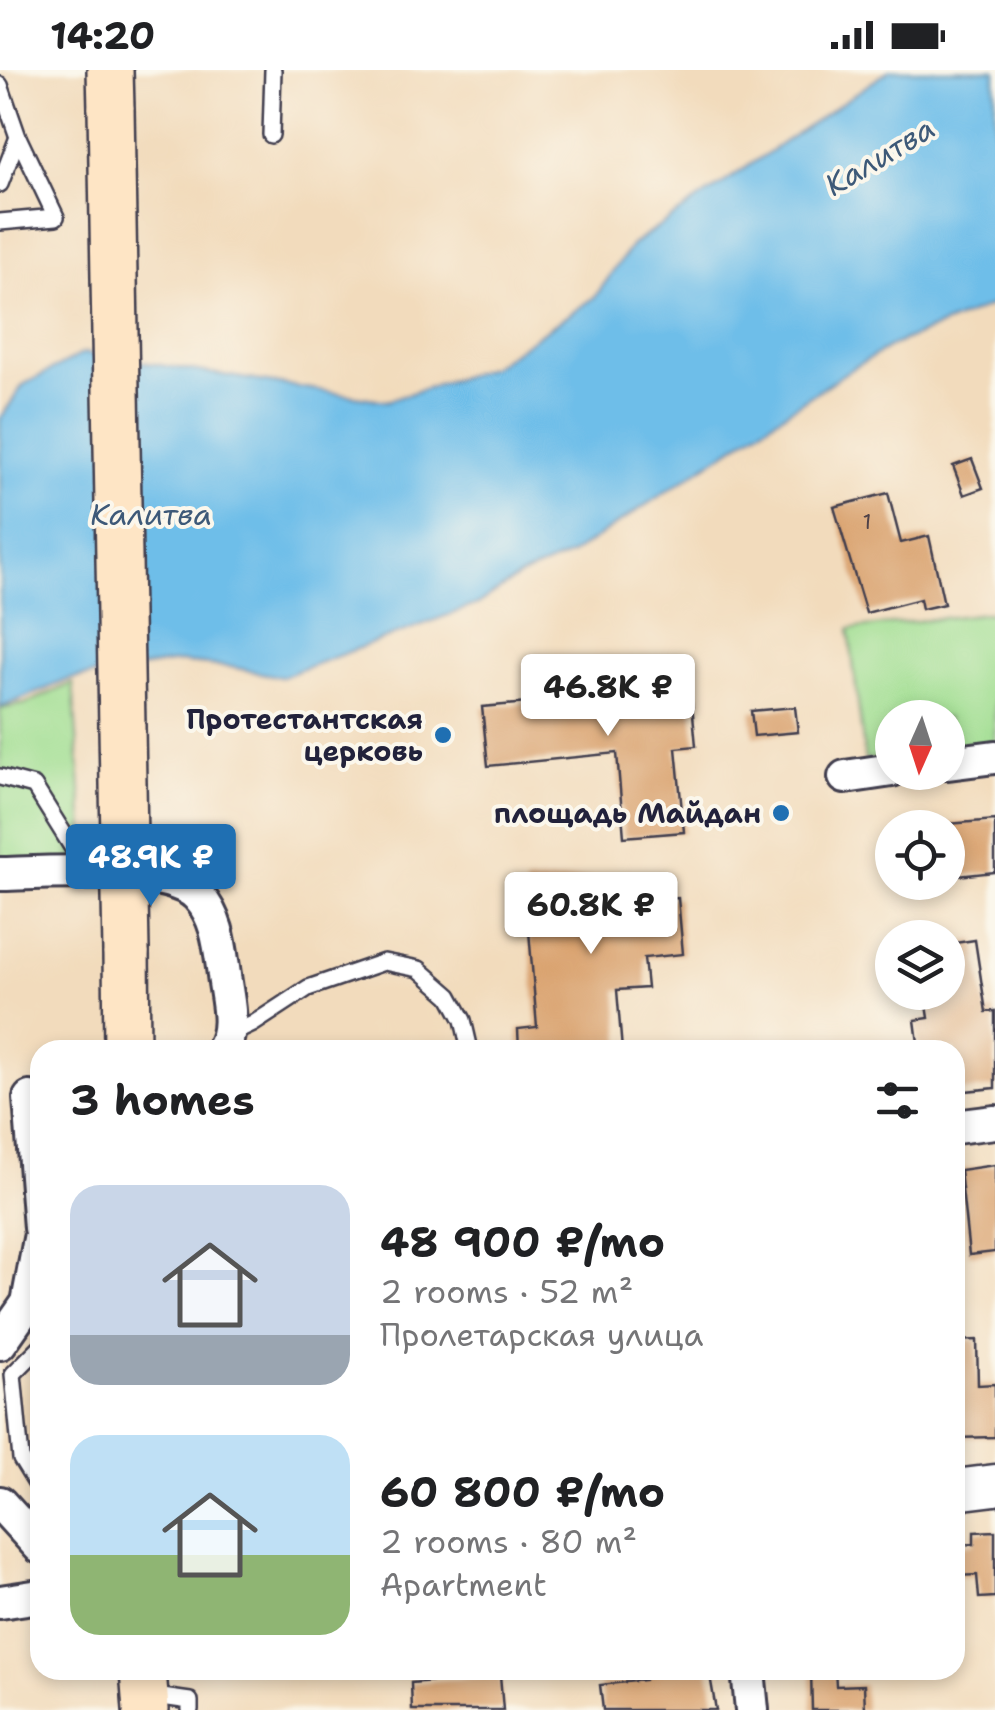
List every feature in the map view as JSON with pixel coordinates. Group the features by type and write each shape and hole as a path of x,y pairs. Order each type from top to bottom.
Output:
{"main road":[{"path":"110,90 127,1040"}],"street":[{"path":"965,761 995,757"},
{"path":"845,776 875,772"},
{"path":"0,874 87,871 164,879 196,894 218,930 227,1040"},
{"path":"965,1126 995,1122"},
{"path":"0,1342 28,1304 30,1293"},
{"path":"965,1489 995,1485"},
{"path":"0,1503 30,1536"},
{"path":"0,1602 30,1598"},
{"path":"749,1680 752,1710"}],"lane":[{"path":"270,135 273,70"},
{"path":"0,84 18,137 56,217 0,222"},
{"path":"0,184 18,137"},
{"path":"0,777 34,786 87,871"},
{"path":"230,1040 308,988 384,962 419,969 450,996 467,1040"},
{"path":"30,1357 13,1374 21,1459 30,1474"},
{"path":"145,1691 190,1701 190,1710"}],"green space":[{"path":"995,612 995,744 965,748 965,700 875,700 875,759 865,760 849,629"},
{"path":"73,683 87,871 0,874 0,709 25,704"}],"water":[{"name":"Калитва","path":"890,70 995,70 995,304 893,345 848,371 569,556 520,576 478,604 281,677 177,662 70,679 0,708 0,419 23,385 84,353 387,401 491,367 595,297 632,245"}],"building":[{"path":"972,459 983,488 964,495 953,466"},
{"path":"888,493 901,543 929,536 944,604 922,609 920,599 866,613 834,507"},
{"path":"689,672 696,746 676,748 684,832 624,837 617,753 488,766 482,707 549,701 548,686"},
{"path":"795,707 798,732 754,736 751,711"},
{"path":"995,820 995,872 965,875 965,823"},
{"path":"637,874 639,901 678,898 683,954 644,958 647,988 617,990 621,1040 519,1040 518,1029 537,1027 525,883"},
{"path":"975,940 986,1012 995,1011 995,1088 965,1091 965,1040 918,1040 915,1020 929,1018 928,1010 965,1010 965,941"},
{"path":"995,1165 995,1252 969,1255 965,1169"},
{"path":"977,1340 978,1385 995,1384 995,1437 965,1438 965,1341"},
{"path":"995,1531 995,1597 979,1598 977,1575 965,1576 965,1544 974,1544 974,1532"},
{"path":"500,1680 503,1710 412,1710 411,1683"},
{"path":"711,1680 716,1710 603,1710 600,1685"},
{"path":"811,1680 836,1680 836,1686 864,1685 865,1710 812,1710"}],"place":[{"name":"Протестантская церковь","path":"443,735"},
{"name":"площадь Майдан","path":"781,813"}]}
